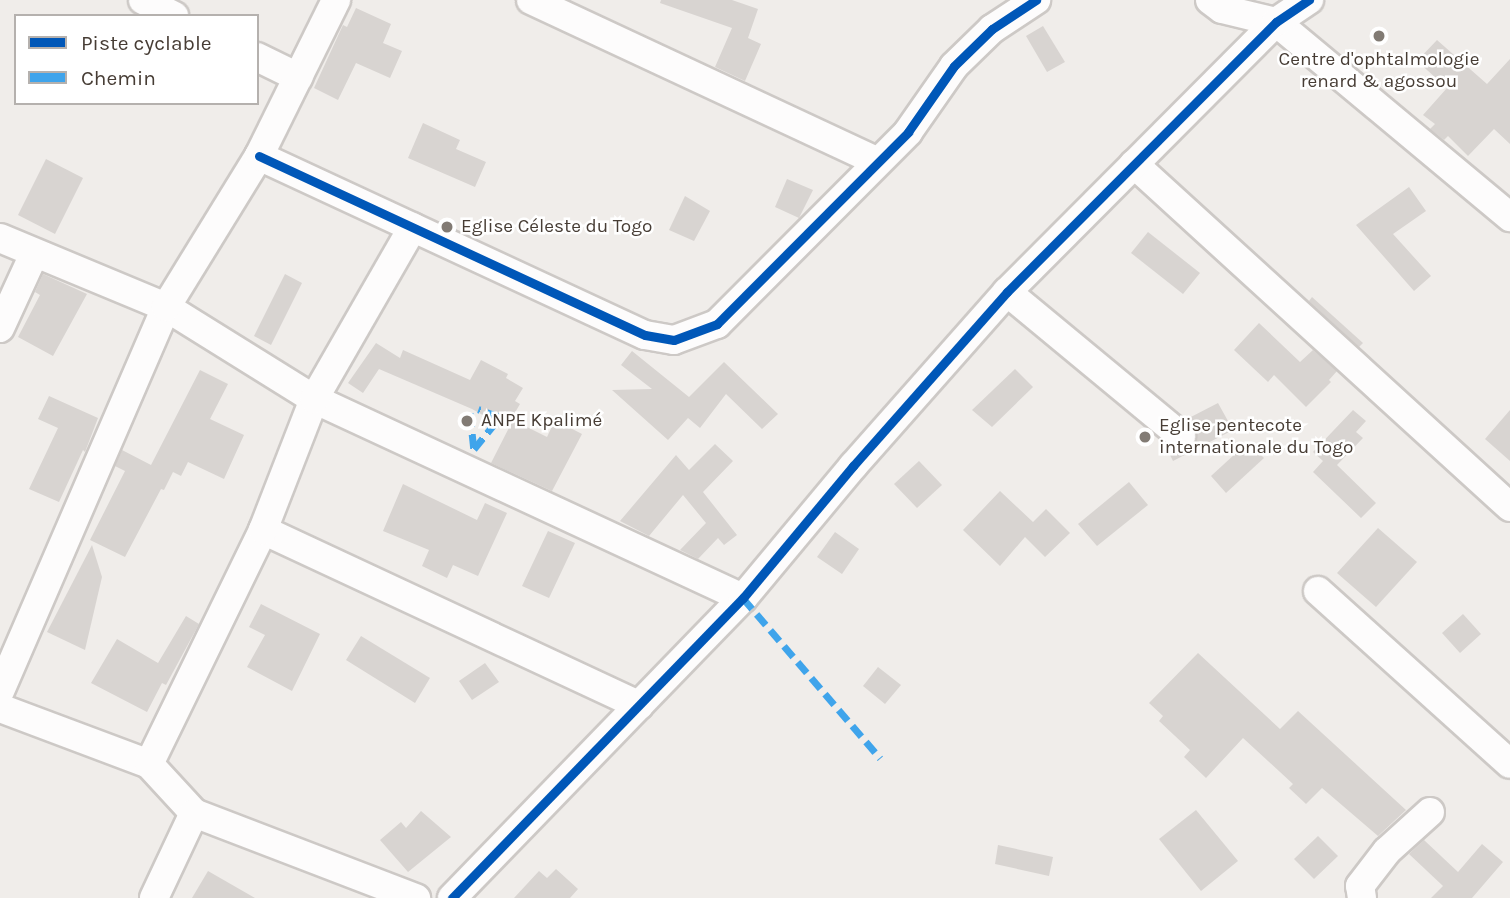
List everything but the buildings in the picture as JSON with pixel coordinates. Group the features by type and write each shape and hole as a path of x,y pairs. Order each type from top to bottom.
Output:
{"street":[{"path":"143,0 170,14"},
{"path":"0,691 166,307 259,156 336,0"},
{"path":"531,0 572,9 877,161"},
{"path":"259,156 645,335 674,340 717,324 908,132 954,66 992,29 1036,0"},
{"path":"1210,0 1222,9 1276,22 1510,216"},
{"path":"452,898 743,598 853,466 1007,292 1276,22 1309,0"},
{"path":"259,58 299,77"},
{"path":"1134,164 1510,507"},
{"path":"149,764 263,530 314,399 413,227"},
{"path":"0,238 166,307 314,399 743,598"},
{"path":"0,328 34,254"},
{"path":"1007,292 1181,436"},
{"path":"263,530 639,705"},
{"path":"1318,591 1510,764"},
{"path":"0,708 149,764 194,813 416,898"},
{"path":"1362,898 1360,887 1387,851 1430,812"},
{"path":"154,898 194,813"}],"marked path":[{"path":"470,413 474,449 500,417 478,409"},
{"path":"743,598 880,758"}],"cycle path":[{"path":"259,156 645,335 674,340 717,324 908,132 954,66 992,29 1036,0"},
{"path":"452,898 743,598 853,466 1007,292 1276,22 1309,0"}],"place":[{"name":"Centre d'ophtalmologie renard & agossou","path":"1379,36"},
{"name":"Eglise Céleste du Togo","path":"447,227"},
{"name":"ANPE Kpalimé","path":"467,421"},
{"name":"Eglise pentecote internationale du Togo","path":"1145,437"}]}
